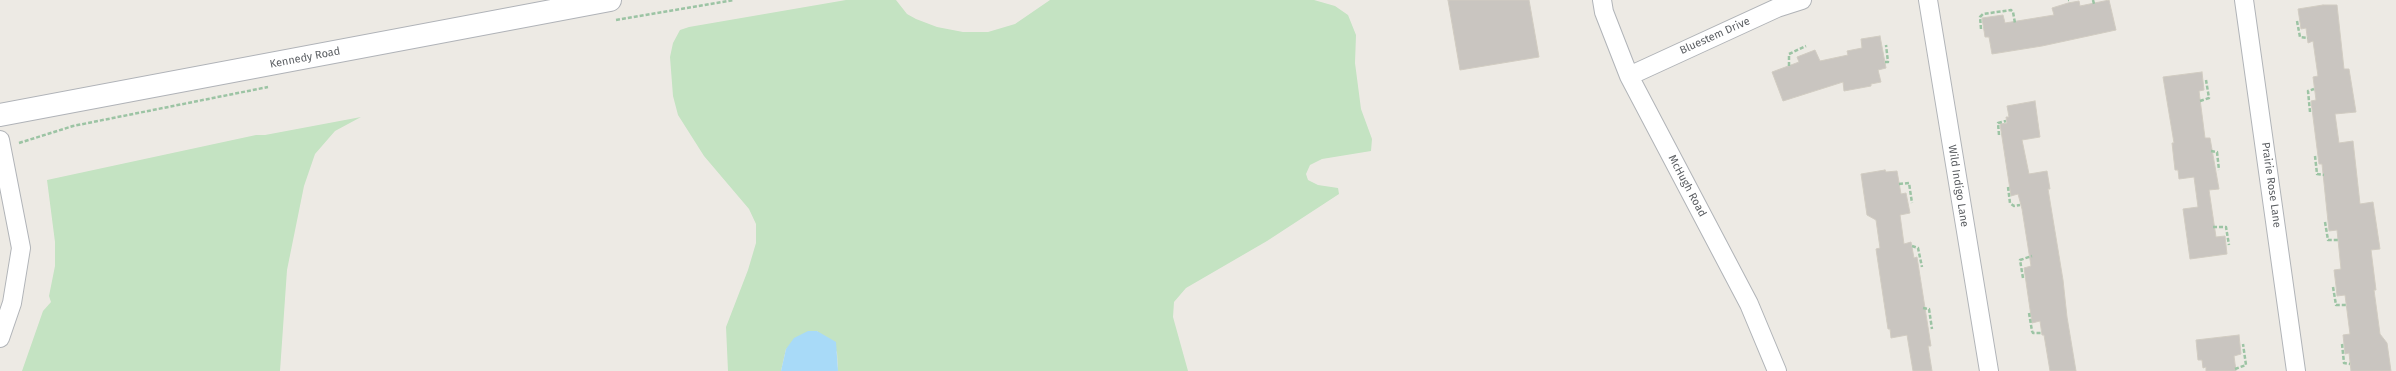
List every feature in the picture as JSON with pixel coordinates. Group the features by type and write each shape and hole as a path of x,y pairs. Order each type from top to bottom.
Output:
{"main road":[{"name":"Kennedy Road","path":"0,115 613,10"}],"street":[{"name":"McHugh Road","path":"1602,0 1604,12 1629,76 1749,304 1777,371"},
{"name":"Bluestem Drive","path":"1629,76 1777,8 1802,0"},
{"name":"Wild Indigo Lane","path":"1928,0 1989,371"},
{"name":"Prairie Rose Lane","path":"2244,0 2296,371"},
{"path":"0,140 21,248 12,303 0,338"}],"path":[{"path":"613,10 734,0"},
{"path":"2093,0 2094,4"},
{"path":"1981,29 1980,17 1983,14 2011,10 2013,12 2015,23"},
{"path":"2297,21 2300,37 2308,38"},
{"path":"1885,62 1888,62 1886,45"},
{"path":"1789,66 1789,54 1806,46"},
{"path":"2200,101 2208,98 2206,80"},
{"path":"18,143 73,126 271,86"},
{"path":"2310,112 2307,92 2314,89"},
{"path":"1998,135 1998,123 2006,121"},
{"path":"2212,151 2217,152 2219,170"},
{"path":"2315,156 2317,174 2324,175"},
{"path":"1899,184 1909,183 1912,203"},
{"path":"2008,187 2010,203 2014,206 2020,205"},
{"path":"2325,222 2328,240 2338,240"},
{"path":"2213,227 2226,227 2229,245"},
{"path":"1912,246 1918,248 1922,267"},
{"path":"2023,278 2020,260 2032,256"},
{"path":"2334,286 2336,305 2346,305"},
{"path":"1923,308 1929,309 1932,329"},
{"path":"2028,313 2032,331 2034,333 2041,332"},
{"path":"2235,369 2246,365 2243,344"},
{"path":"2342,344 2344,363 2350,364"}],"green space":[{"path":"846,0 896,0 907,14 916,19 937,27 963,32 988,32 1015,24 1050,0 1314,0 1335,6 1348,15 1356,35 1355,63 1361,109 1372,139 1371,151 1322,159 1310,165 1306,174 1308,180 1318,185 1338,188 1339,194 1267,241 1186,288 1174,302 1173,317 1188,371 838,371 837,352 817,331 786,349 781,371 728,371 726,327 748,270 756,243 756,224 749,209 704,156 678,115 673,96 670,57 673,43 680,30 689,27"},
{"path":"361,117 335,131 315,154 304,186 287,270 280,371 22,371 43,311 51,302 49,296 55,266 55,242 47,180 256,135 265,135"}],"water":[{"path":"808,331 817,331 836,342 838,371 781,371 786,349 794,338"}],"building":[{"path":"1448,0 1529,0 1539,57 1460,70"},
{"path":"2109,0 2116,30 2042,46 1992,54 1989,37 1985,37 1982,18 2003,15 2005,23 2054,15 2052,8 2068,3 2079,1 2080,6"},
{"path":"2323,5 2337,5 2344,69 2349,69 2356,112 2335,114 2339,143 2353,141 2360,204 2373,202 2380,249 2371,250 2376,290 2374,290 2380,334 2387,343 2391,371 2351,371 2349,353 2345,354 2343,335 2350,334 2345,295 2337,296 2334,270 2341,269 2337,230 2329,231 2322,164 2319,164 2311,101 2316,100 2313,77 2318,76 2313,41 2308,43 2306,28 2301,29 2298,9"},
{"path":"1880,36 1886,68 1878,70 1881,82 1871,84 1871,86 1844,91 1843,82 1783,101 1772,72 1799,62 1797,57 1815,50 1820,61 1848,55 1847,51 1862,48 1861,39"},
{"path":"2202,72 2204,90 2199,91 2205,138 2210,138 2219,189 2209,190 2216,237 2225,236 2227,254 2190,259 2183,209 2198,207 2194,177 2179,179 2178,170 2175,170 2172,143 2174,143 2163,77"},
{"path":"2035,101 2040,137 2022,140 2029,174 2047,171 2050,189 2048,189 2076,371 2050,371 2040,321 2032,323 2024,268 2031,266 2022,209 2018,194 2011,196 2000,124 2007,123 2006,117 2009,117 2007,106"},
{"path":"1885,170 1886,172 1897,171 1901,194 1906,193 1910,213 1900,215 1904,244 1911,242 1914,258 1917,257 1931,346 1928,346 1932,371 1913,371 1907,335 1891,338 1890,329 1888,329 1876,249 1880,248 1876,220 1867,215 1861,174"},
{"path":"2239,335 2241,354 2234,356 2236,371 2206,371 2206,367 2203,368 2202,360 2198,360 2196,340"}]}
